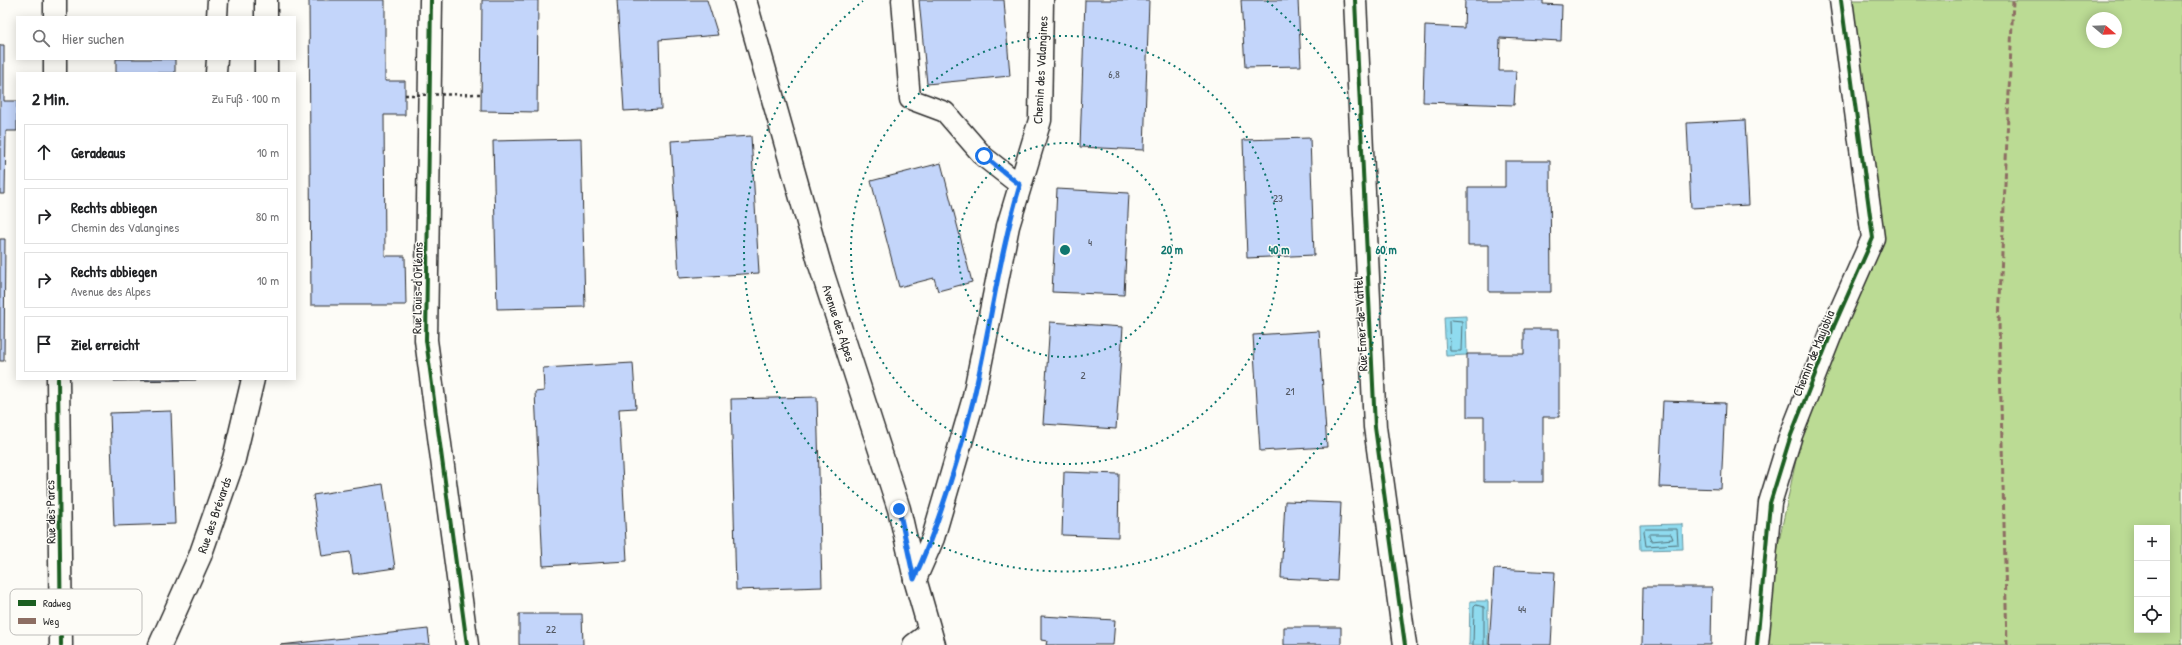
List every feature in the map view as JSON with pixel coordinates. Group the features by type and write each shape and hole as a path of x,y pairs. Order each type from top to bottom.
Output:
{"street":[{"path":"54,0 55,16"},
{"path":"266,0 266,16"},
{"name":"Rue Louis-d'Orléans","path":"431,0 426,340 467,645"},
{"name":"Avenue des Alpes","path":"745,0 820,265 899,509 926,641"},
{"name":"Chemin des Valangines","path":"914,579 933,538 973,401 1008,226 1040,120 1042,0"},
{"name":"Rue Emer-de-Vattel","path":"1355,0 1375,427 1405,645"},
{"name":"Chemin de Maujobia","path":"1757,645 1770,503 1791,435 1834,326 1873,238 1841,0"},
{"path":"55,60 55,72"},
{"path":"266,60 266,72"},
{"name":"Rue des Parcs","path":"58,380 60,589"},
{"name":"Rue des Brévards","path":"160,645 200,556 231,466 253,380"},
{"name":"Rue des Parcs","path":"61,635 61,645"}],"lane":[{"path":"217,16 218,0"},
{"path":"902,0 910,99 945,112 984,156 1020,185"},
{"path":"216,72 217,60"}],"path":[{"path":"405,95 481,94"}],"green space":[{"path":"1851,0 2182,0 2182,645 1768,645 1771,579 1805,417 1882,233"}],"water":[{"path":"1466,316 1467,355 1446,356 1444,317"},
{"path":"1682,524 1683,549 1641,550 1640,525"},
{"path":"1470,601 1488,601 1488,645 1469,645"}],"building":[{"path":"309,0 385,0 385,81 405,81 405,115 384,115 385,256 405,256 406,305 311,305"},
{"path":"482,0 538,0 537,112 481,111"},
{"path":"617,0 707,0 718,35 659,40 661,109 624,111"},
{"path":"919,0 1004,0 1010,76 927,84"},
{"path":"1085,0 1149,0 1144,150 1080,147"},
{"path":"1241,0 1298,0 1301,66 1245,67"},
{"path":"1465,0 1543,0 1543,4 1562,5 1561,41 1500,38 1499,71 1516,71 1514,105 1423,102 1425,26 1464,28"},
{"path":"0,45 4,45 4,101 16,101 16,131 6,131 5,194 0,194"},
{"path":"116,60 175,60 175,72 116,72"},
{"path":"1745,120 1749,205 1691,208 1687,123"},
{"path":"751,136 759,273 679,278 671,141"},
{"path":"1310,138 1314,255 1247,258 1243,140"},
{"path":"581,139 585,307 497,309 493,141"},
{"path":"1505,161 1550,161 1551,292 1489,292 1489,245 1468,245 1468,187 1505,187"},
{"path":"941,163 972,282 938,291 934,278 899,287 871,181"},
{"path":"1057,189 1129,193 1124,295 1052,292"},
{"path":"0,239 5,239 4,361 0,361"},
{"path":"1050,322 1123,327 1116,429 1043,424"},
{"path":"1524,329 1559,329 1559,417 1543,417 1543,482 1484,482 1484,417 1467,417 1467,354 1524,354"},
{"path":"1319,331 1327,447 1260,451 1253,335"},
{"path":"633,363 636,408 619,409 627,561 543,566 535,392 544,391 543,368"},
{"path":"114,380 196,380 114,381"},
{"path":"817,397 822,587 736,590 731,399"},
{"path":"1663,401 1725,403 1721,489 1659,487"},
{"path":"171,411 175,524 114,526 110,413"},
{"path":"1064,472 1119,474 1118,537 1062,535"},
{"path":"383,484 395,568 353,574 350,552 322,556 313,495"},
{"path":"1285,501 1341,503 1337,581 1281,578"},
{"path":"1494,569 1555,572 1551,645 1489,645"},
{"path":"1643,587 1712,587 1711,645 1642,645"},
{"path":"519,614 582,614 583,645 519,645"},
{"path":"1041,616 1115,620 1113,645 1046,645 1047,641 1041,640"},
{"path":"1284,627 1341,627 1341,645 1284,645"},
{"path":"428,629 430,645 280,645"}],"marked path":[{"path":"2007,645 1999,322 2013,0"}],"cycle path":[{"path":"431,0 426,340 467,645"},
{"path":"1355,0 1375,427 1405,645"},
{"path":"1757,645 1770,503 1791,435 1834,326 1873,238 1841,0"},
{"path":"58,380 60,589"},
{"path":"61,635 61,645"}],"route":[{"path":"899,509 914,579 933,538 973,401 1008,226 1020,185 984,156"}]}
